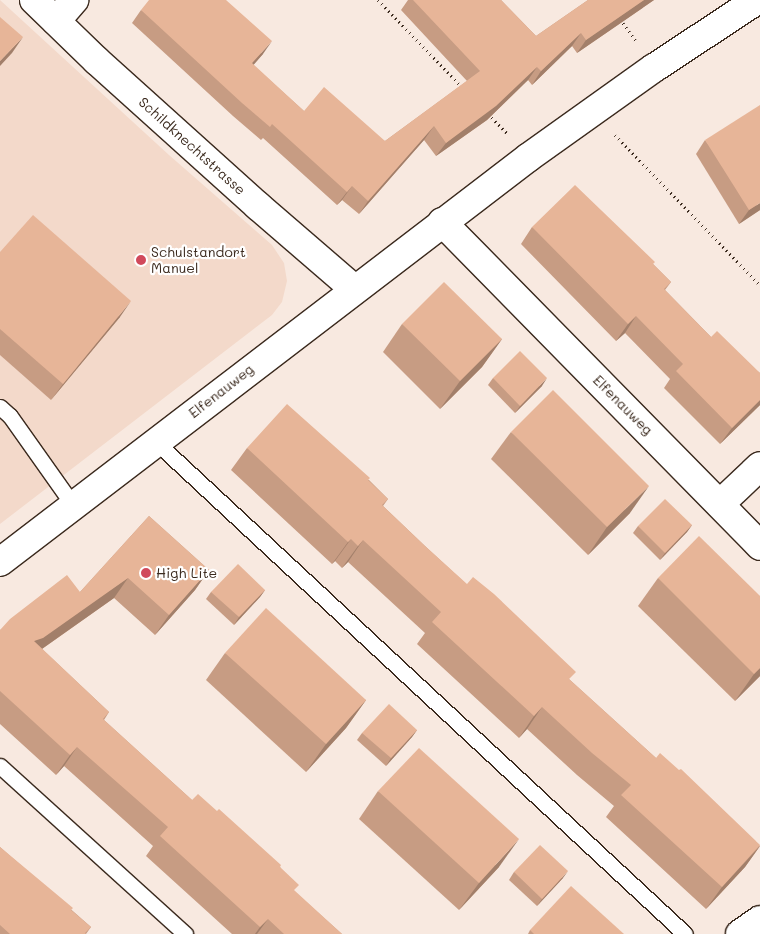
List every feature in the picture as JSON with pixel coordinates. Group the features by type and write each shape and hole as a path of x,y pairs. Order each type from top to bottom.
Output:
{"street":[{"name":"Schildknechtstrasse","path":"34,0 258,206 354,289"},
{"path":"56,21 74,0"},
{"name":"Elfenauweg","path":"0,562 354,289 529,157 654,68 757,0"},
{"name":"Elfenauweg","path":"442,222 760,546"},
{"path":"720,504 760,466"},
{"path":"740,934 760,920"}],"lane":[{"path":"0,407 10,416 73,505"},
{"path":"156,442 685,934"},
{"path":"0,766 185,934"}],"path":[{"path":"378,0 468,93"},
{"path":"617,15 654,68"},
{"path":"482,107 529,157"},
{"path":"592,111 760,285"}],"shaded area":[{"name":"Schulstandort Manuel","path":"0,0 169,155 272,245 284,263 287,281 282,302 272,315 0,524"}],"building":[{"path":"149,0 226,0 272,41 252,63 304,111 324,87 385,141 480,71 413,0 501,0 536,36 588,0 644,0 586,40 581,33 541,71 537,67 496,106 446,143 434,126 368,201 352,186 347,192 272,124 270,127 242,103 141,10"},
{"path":"0,17 23,37 0,61"},
{"path":"760,105 760,203 749,210 705,140"},
{"path":"575,185 655,262 653,264 671,282 664,289 711,337 717,331 760,373 760,400 732,428 676,371 683,364 636,316 628,324 532,227"},
{"path":"33,215 131,301 63,384 0,329 0,252"},
{"path":"444,282 502,339 460,381 402,324"},
{"path":"520,351 547,378 520,406 493,378"},
{"path":"553,390 649,486 607,527 511,432"},
{"path":"287,404 370,478 368,480 388,499 382,505 425,546 467,584 473,577 494,594 576,672 569,679 656,758 660,753 679,770 681,769 760,845 722,887 621,795 631,785 592,753 542,707 534,716 432,622 441,612 363,540 358,546 351,539 348,542 247,448"},
{"path":"665,499 692,525 665,553 638,526"},
{"path":"149,516 209,570 169,615 128,578 43,638 34,641 109,712 103,719 192,800 198,794 217,811 219,809 281,865 280,867 299,885 294,890 342,934 284,934 268,919 260,927 160,836 168,827 77,747 70,755 0,691 0,630 10,619 67,575 80,592"},
{"path":"699,536 760,596 760,668 754,674 658,578"},
{"path":"238,564 265,590 239,617 211,592"},
{"path":"266,608 366,700 326,744 225,653"},
{"path":"389,704 417,730 391,758 362,733"},
{"path":"419,748 519,839 479,883 378,791"},
{"path":"540,845 568,871 542,899 514,872"},
{"path":"0,847 73,908 71,910 91,927 86,934 10,934 0,925"},
{"path":"571,886 624,934 534,934 530,930"}],"place":[{"name":"Schulstandort Manuel","path":"141,260"},
{"name":"High Lite","path":"146,573"}]}
